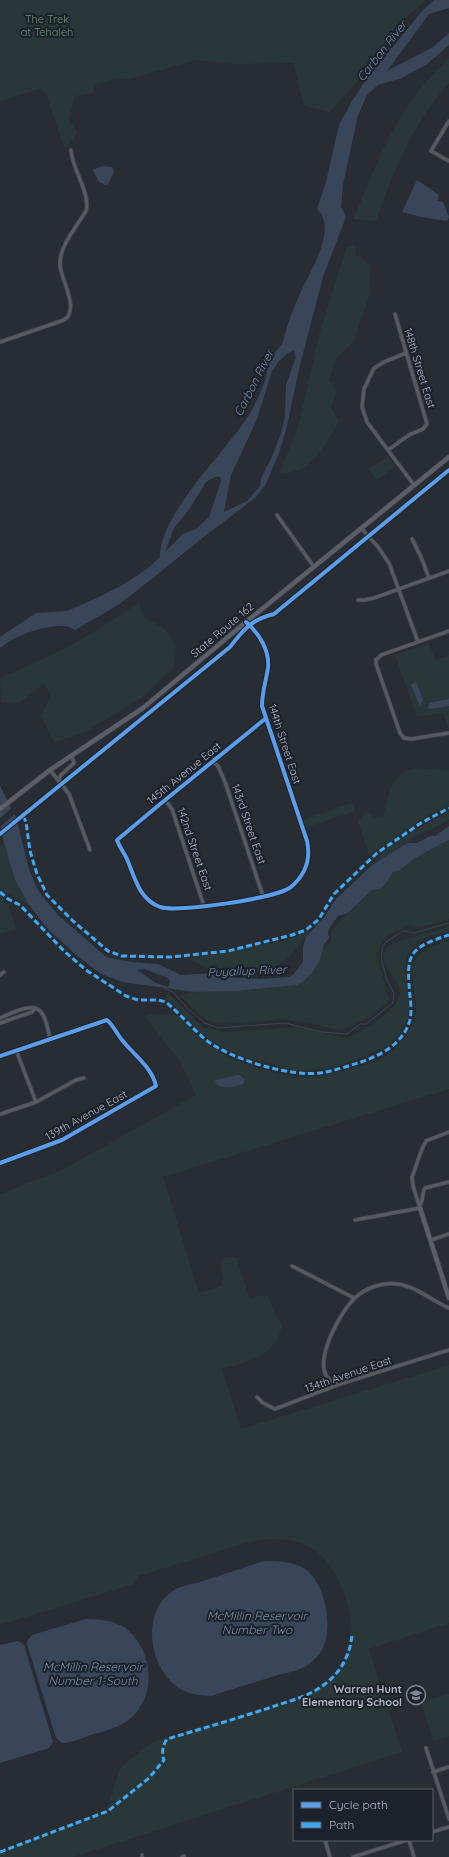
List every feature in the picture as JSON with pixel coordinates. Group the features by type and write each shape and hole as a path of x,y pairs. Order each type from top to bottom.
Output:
{"main road":[{"name":"State Route 162","path":"0,809 50,770 144,708 246,622 449,457"},
{"path":"420,1207 449,1297"}],"street":[{"path":"449,121 431,151 449,161"},
{"path":"0,342 64,320 68,318 71,312 69,297 62,274 61,256 64,246 86,211 87,204 84,191 74,165 71,150"},
{"name":"148th Street East","path":"388,450 409,435 425,427 427,424 395,314"},
{"path":"406,353 374,368 365,384 362,401 367,422 414,486"},
{"path":"277,515 314,567"},
{"path":"361,528 385,558 399,589 418,642"},
{"path":"412,540 421,557 429,578"},
{"path":"358,600 365,600 449,571"},
{"name":"144th Street East","path":"246,622 257,634 267,654 268,666 262,699 265,720 307,841 308,858 302,875 287,889 263,896"},
{"path":"376,660 381,655 449,631"},
{"path":"372,658 376,660"},
{"path":"376,660 376,664 403,740 411,740 448,733"},
{"name":"145th Avenue East","path":"204,906 175,909 161,907 152,902 138,888 125,855 117,842 122,835 212,761 265,720"},
{"path":"72,756 74,763 60,775 59,779 71,800 90,850"},
{"name":"143rd Street East","path":"212,761 220,770 225,782 263,896"},
{"path":"50,770 62,785"},
{"name":"142nd Street East","path":"165,800 172,809 204,906"},
{"path":"204,906 263,896"},
{"path":"0,976 4,972"},
{"path":"0,1023 32,1012 35,1008"},
{"path":"0,1018 35,1008 40,1011 50,1039 0,1056"},
{"name":"139th Avenue East","path":"0,1163 62,1140 156,1086 154,1079 141,1061 123,1041 109,1020 104,1020 50,1039"},
{"path":"16,1050 36,1102"},
{"path":"1,1114 36,1102 76,1080 84,1078"},
{"path":"420,1207 413,1186 412,1177 422,1148 426,1141 449,1132"},
{"path":"420,1207 424,1188 449,1182"},
{"path":"355,1220 420,1207"},
{"path":"430,1240 449,1234"},
{"path":"292,1266 354,1298"},
{"path":"340,1384 333,1382 328,1378 324,1370 324,1356 329,1338 354,1298 370,1288 386,1284 398,1284 411,1288 449,1308"},
{"name":"134th Avenue East","path":"257,1397 263,1403 275,1409 340,1384 449,1350"},
{"path":"426,1748 449,1819"},
{"path":"434,1772 449,1767"},
{"path":"433,1832 449,1827"},
{"path":"324,1841 330,1857"},
{"path":"353,1857 405,1841"},
{"path":"408,1841 414,1857"}],"green space":[{"name":"The Trek at Tehaleh","path":"0,0 426,0 404,19 381,55 330,112 304,106 293,63 234,64 196,60 130,79 117,79 96,84 92,93 75,96 69,119 77,133 67,148 64,147 46,94 40,89 0,101"},
{"path":"449,58 449,83 414,131 397,166 376,221 354,219 374,169 398,121 418,91"},
{"path":"355,245 356,255 371,265 369,283 371,291 353,343 336,358 329,380 337,391 331,408 339,421 316,457 301,469 279,474 299,424 319,335 347,246"},
{"path":"388,456 395,467 376,480 369,469"},
{"path":"139,603 144,617 165,629 176,646 174,667 142,698 85,732 54,743 41,715 51,697 44,683 19,703 1,702 0,678 69,647"},
{"path":"429,643 435,660 449,655 449,730 443,713 417,717 395,655"},
{"path":"414,768 449,770 449,805 420,820 369,855 358,821 366,812 374,817 383,816 389,794 395,780 406,771"},
{"path":"352,803 355,811 305,828 302,820"},
{"path":"449,812 449,819 433,829 416,835 407,843 371,866 387,849 407,835"},
{"path":"449,840 449,919 418,927 409,925 383,939 377,955 389,999 388,1003 368,1018 341,1031 310,1023 281,1019 220,1024 206,1020 181,997 181,995 195,992 244,991 297,985 304,981 314,972 320,960 323,949 331,943 331,931 372,890 387,882 393,872 400,870 415,858"},
{"path":"4,843 15,880 29,905 0,889 0,846"},
{"path":"0,894 9,907 16,930 0,934"},
{"path":"449,926 449,931 423,939 413,947 407,956 405,966 409,1011 403,1029 393,1040 381,1049 351,1062 333,1067 315,1070 286,1069 240,1055 208,1038 178,1009 165,999 168,993 203,1027 223,1032 296,1027 347,1038 380,1019 395,1005 399,998 400,991 398,985 385,964 384,953 388,947 399,941"},
{"path":"312,930 288,958 267,972 243,975 228,971 210,970 187,958 283,941"},
{"path":"449,940 449,1089 163,1177 199,1293 221,1286 223,1279 220,1262 225,1257 236,1257 250,1299 262,1295 268,1296 275,1315 282,1325 279,1336 268,1351 252,1360 222,1369 241,1429 449,1365 449,1623 369,1649 402,1752 73,1857 0,1857 0,1851 107,1810 120,1768 152,1742 309,1693 328,1680 343,1663 351,1643 352,1630 349,1611 342,1588 332,1568 326,1560 310,1547 288,1540 278,1539 268,1539 239,1545 138,1576 134,1584 0,1625 0,1194 60,1171 196,1095 180,1061 144,1016 152,1014 173,1014 181,1019 201,1039 216,1050 244,1064 293,1076 309,1077 327,1075 379,1060 395,1049 409,1031 415,1017 416,1005 412,973 413,964 419,955 433,946"},
{"path":"449,1694 449,1736 433,1741 421,1702"}],"water":[{"path":"434,0 449,0 449,8 429,14 387,71 433,47 449,33 449,45 427,64 402,78 378,85 367,95 358,115 343,185 341,207 346,217 323,277 300,365 286,430 279,453 266,484 256,497 118,605 75,630 69,626 40,629 23,635 0,648 0,637 36,613 67,611 97,598 124,584 147,569 160,557 162,541 180,505 248,417 263,386 270,360 283,342 294,306 320,252 325,228 323,218 317,209 326,182 339,125 352,101 369,75 424,9","holes":["294,351 296,357 286,385 285,416 281,433 272,457 261,478 260,486 247,501 224,512 231,475 257,419 272,371 279,361 288,353","215,477 220,477 221,481 209,517 196,529 183,534 165,552 174,528 188,511 206,482"]},
{"path":"102,166 112,167 114,172 106,185 99,182 93,171"},
{"path":"417,180 439,195 437,201 443,202 449,217 447,221 402,212"},
{"path":"415,682 423,700 420,706 411,685"},
{"path":"449,699 449,706 431,709 428,708 429,703"},
{"path":"0,786 16,817 29,870 39,892 58,915 106,957 132,962 158,964 181,975 216,973 239,978 261,979 289,977 293,975 303,962 303,947 306,937 325,916 336,899 371,866 407,843 417,843 430,836 435,836 449,826 449,840 415,858 400,870 393,872 381,888 372,890 348,913 338,916 330,927 328,932 329,938 324,945 320,960 313,972 304,981 297,985 237,991 195,992 122,982 101,974 75,954 48,929 29,905 15,880 0,824","holes":["144,969 168,978 170,982 168,987 156,983 137,970"]},
{"path":"238,1075 245,1080 243,1084 231,1087 221,1087 215,1082 216,1080"},
{"name":"McMillin Reservoir Number Two","path":"264,1561 285,1562 300,1566 312,1576 318,1585 323,1596 327,1621 325,1644 320,1653 310,1663 298,1670 211,1696 192,1694 180,1689 167,1676 159,1665 154,1651 152,1638 153,1624 156,1611 163,1599 180,1587"},
{"name":"McMillin Reservoir Number 1-South","path":"86,1619 98,1619 120,1625 129,1631 137,1640 147,1661 148,1683 146,1694 142,1705 135,1714 121,1725 74,1741 62,1743 56,1738 27,1644 32,1635"},
{"path":"18,1641 24,1645 53,1742 49,1748 0,1763 0,1645"}],"pier":[{"path":"13,807 16,813 0,827 0,818"}],"waterway":[{"path":"164,988 173,992 187,1008 205,1023 218,1028 285,1023 321,1032 347,1034 360,1024 366,1024 393,1003 394,994 387,980 381,958 383,946 386,942 403,931 414,933 449,923"}],"marked path":[{"path":"23,816 26,822 30,851 37,874 47,895 73,921 108,951 122,956 171,957 228,951 306,930 319,919 334,894 377,853 421,823 449,808"},
{"path":"0,892 8,899 20,905 65,952 86,970 126,996 138,1000 158,1000 166,1002 206,1040 230,1054 261,1065 307,1074 330,1071 361,1062 376,1056 396,1043 406,1030 410,1020 411,1006 409,971 410,962 413,955 425,944 449,935"},
{"path":"0,1852 108,1811 149,1778 164,1760 163,1749 167,1739 291,1701 319,1688 336,1674 344,1662 352,1635"}],"cycle path":[{"path":"0,834 230,647 239,635 249,626 266,616 274,614 449,470"},
{"path":"246,622 251,626 263,643 267,655 268,668 263,691 262,706 307,841 308,854 306,866 300,877 291,887 267,896 186,908 160,907 153,903 142,893 117,840 265,719"},
{"path":"0,1056 107,1020 122,1040 151,1073 156,1086 62,1140 0,1163"}],"place":[{"name":"Warren Hunt Elementary School","path":"416,1695"}],"water label":[{"name":"Carbon River","path":"382,51"},
{"name":"Carbon River","path":"254,383"},
{"name":"Puyallup River","path":"247,971"}]}
